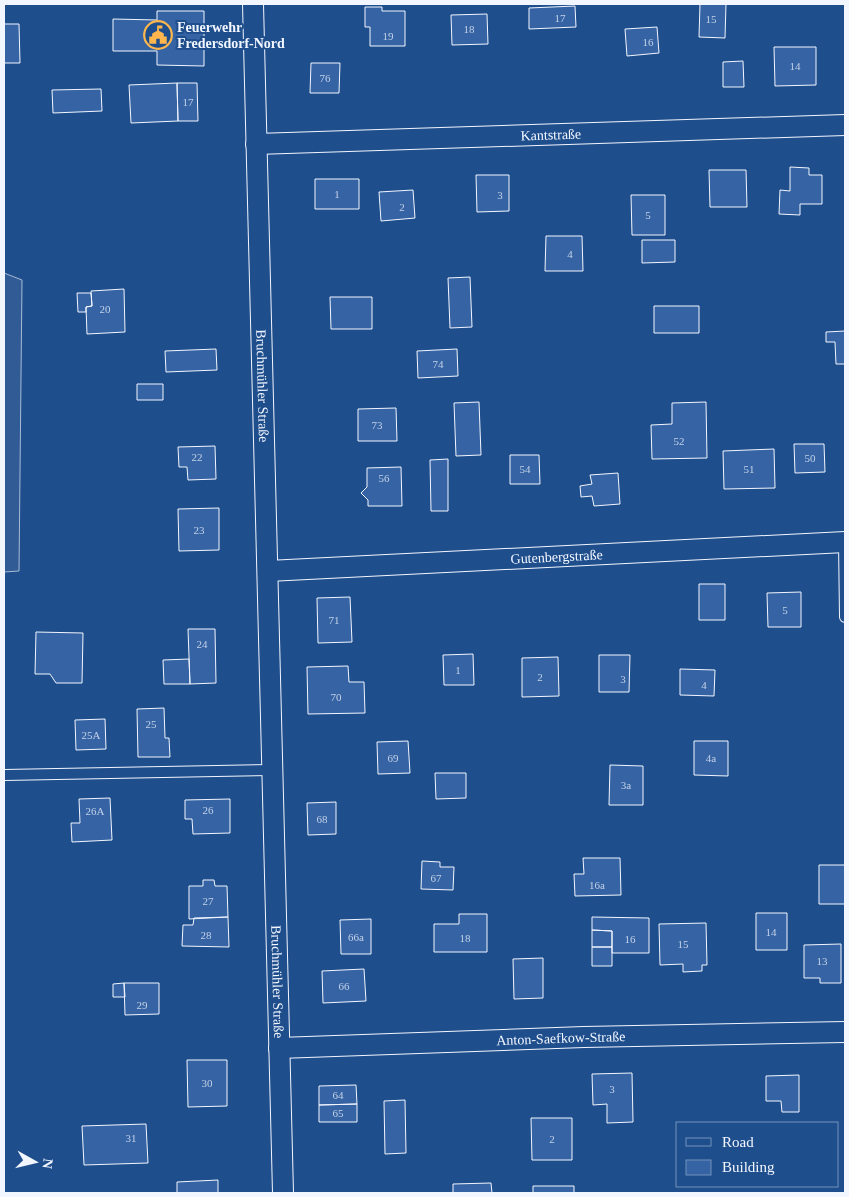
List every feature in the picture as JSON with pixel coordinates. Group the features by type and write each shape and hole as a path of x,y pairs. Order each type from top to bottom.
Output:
{"street":[{"name":"Bruchmühler Straße","path":"253,4 283,1193"},
{"name":"Kantstraße","path":"256,144 845,125"},
{"name":"Gutenbergstraße","path":"268,570 844,542"},
{"name":"Anton-Saefkow-Straße","path":"278,1048 584,1037 845,1032"}],"lane":[{"path":"844,542 845,617"},
{"path":"4,775 272,770"}],"shaded area":[{"path":"4,273 22,280 19,571 4,572"}],"building":[{"path":"700,4 726,4 725,38 699,37"},
{"path":"575,6 576,27 529,29 529,8"},
{"path":"365,7 382,7 382,11 405,11 405,46 370,46 370,27 365,27"},
{"name":"Feuerwehr Fredersdorf-Nord","path":"157,11 204,11 204,66 157,65 157,51 113,51 113,19 157,20"},
{"path":"487,14 488,44 452,45 451,15"},
{"path":"4,24 19,24 20,63 4,63"},
{"path":"657,27 659,53 627,56 625,29"},
{"path":"774,47 816,47 816,85 775,86"},
{"path":"743,61 744,87 723,87 723,62"},
{"path":"311,63 340,63 339,93 310,93"},
{"path":"177,83 178,121 131,123 129,85"},
{"path":"177,83 197,83 198,121 178,121"},
{"path":"101,89 102,111 53,113 52,90"},
{"path":"790,167 809,168 809,175 822,175 822,204 800,204 800,215 779,214 780,190 790,191"},
{"path":"709,170 746,170 747,207 710,207"},
{"path":"476,175 509,175 509,211 477,212"},
{"path":"315,179 359,179 359,209 315,209"},
{"path":"413,190 415,218 381,221 379,192"},
{"path":"631,195 665,195 665,235 632,235"},
{"path":"546,236 582,236 583,271 545,271"},
{"path":"642,240 675,240 675,262 642,263"},
{"path":"470,277 472,327 450,328 448,278"},
{"path":"124,289 125,332 87,334 86,307 92,306 91,291"},
{"path":"77,293 91,293 92,306 86,307 86,312 78,312"},
{"path":"330,297 372,297 372,329 331,329"},
{"path":"654,306 699,306 699,333 654,333"},
{"path":"845,331 845,364 836,364 835,342 826,342 826,332"},
{"path":"216,349 217,370 166,372 165,351"},
{"path":"457,349 458,376 418,378 417,351"},
{"path":"137,384 163,384 163,400 137,400"},
{"path":"479,402 481,455 456,456 454,403"},
{"path":"706,402 707,458 652,459 651,425 672,424 672,403"},
{"path":"396,408 397,441 358,441 358,409"},
{"path":"794,444 824,444 825,472 795,473"},
{"path":"215,446 216,479 188,480 187,467 179,467 178,447"},
{"path":"774,449 775,488 724,489 723,451"},
{"path":"510,455 539,455 540,484 510,484"},
{"path":"448,459 448,511 431,511 430,460"},
{"path":"401,467 402,506 368,506 368,500 361,493 367,487 367,468"},
{"path":"618,473 620,504 594,506 592,496 581,497 580,486 592,484 590,475"},
{"path":"219,508 219,550 179,551 178,509"},
{"path":"699,584 725,584 725,620 699,620"},
{"path":"801,592 801,627 768,627 767,593"},
{"path":"350,597 352,642 318,643 317,598"},
{"path":"188,629 215,629 216,683 190,684"},
{"path":"36,632 83,633 82,683 56,683 50,674 35,674"},
{"path":"473,654 474,685 444,685 443,655"},
{"path":"599,655 630,655 629,692 599,692"},
{"path":"558,657 559,696 522,697 522,658"},
{"path":"189,659 190,684 164,684 163,660"},
{"path":"348,666 349,682 364,682 365,713 308,714 307,667"},
{"path":"680,669 715,670 714,696 680,695"},
{"path":"164,708 165,738 169,738 170,757 138,757 137,709"},
{"path":"105,719 106,749 76,750 75,720"},
{"path":"408,741 410,773 378,774 377,742"},
{"path":"694,741 728,741 728,776 694,775"},
{"path":"610,765 643,766 643,805 609,805"},
{"path":"435,773 466,773 466,798 436,799"},
{"path":"110,798 112,840 72,842 71,823 80,823 79,799"},
{"path":"230,799 230,833 193,834 192,819 185,819 185,800"},
{"path":"336,802 336,834 308,835 307,803"},
{"path":"583,858 620,858 621,895 575,896 574,874 584,874"},
{"path":"422,861 440,862 440,867 454,867 453,890 421,889"},
{"path":"819,865 845,865 845,904 819,904"},
{"path":"203,880 214,880 215,886 227,886 228,917 189,919 189,886 203,886"},
{"path":"756,913 787,913 787,950 756,950"},
{"path":"459,914 487,914 487,952 434,952 434,924 459,924"},
{"path":"228,917 229,947 182,946 183,925 193,925 194,918"},
{"path":"592,917 649,918 649,953 612,953 612,931 592,930"},
{"path":"371,919 371,954 341,954 340,920"},
{"path":"706,923 707,965 702,965 702,971 683,972 683,964 660,965 659,924"},
{"path":"592,930 612,931 612,947 592,947"},
{"path":"841,944 841,983 820,983 820,978 804,978 804,945"},
{"path":"592,947 612,947 612,966 592,966"},
{"path":"543,958 543,998 514,999 513,959"},
{"path":"364,969 366,1001 323,1003 322,971"},
{"path":"124,983 159,983 159,1014 125,1015"},
{"path":"124,983 125,997 113,997 113,984"},
{"path":"187,1060 227,1060 227,1106 188,1107"},
{"path":"632,1073 633,1122 607,1123 607,1104 593,1105 592,1074"},
{"path":"799,1075 799,1112 782,1112 781,1101 766,1101 766,1076"},
{"path":"356,1085 357,1104 319,1105 319,1086"},
{"path":"405,1100 406,1153 385,1154 384,1101"},
{"path":"357,1104 357,1122 319,1122 319,1105"},
{"path":"531,1118 572,1118 572,1160 532,1160"},
{"path":"146,1124 148,1163 84,1165 82,1126"},
{"path":"218,1180 218,1193 177,1193 177,1182"},
{"path":"491,1183 492,1193 453,1193 453,1184"},
{"path":"533,1186 574,1186 574,1193 533,1193"}],"place":[{"name":"Feuerwehr Fredersdorf-Nord","path":"158,35"}]}
